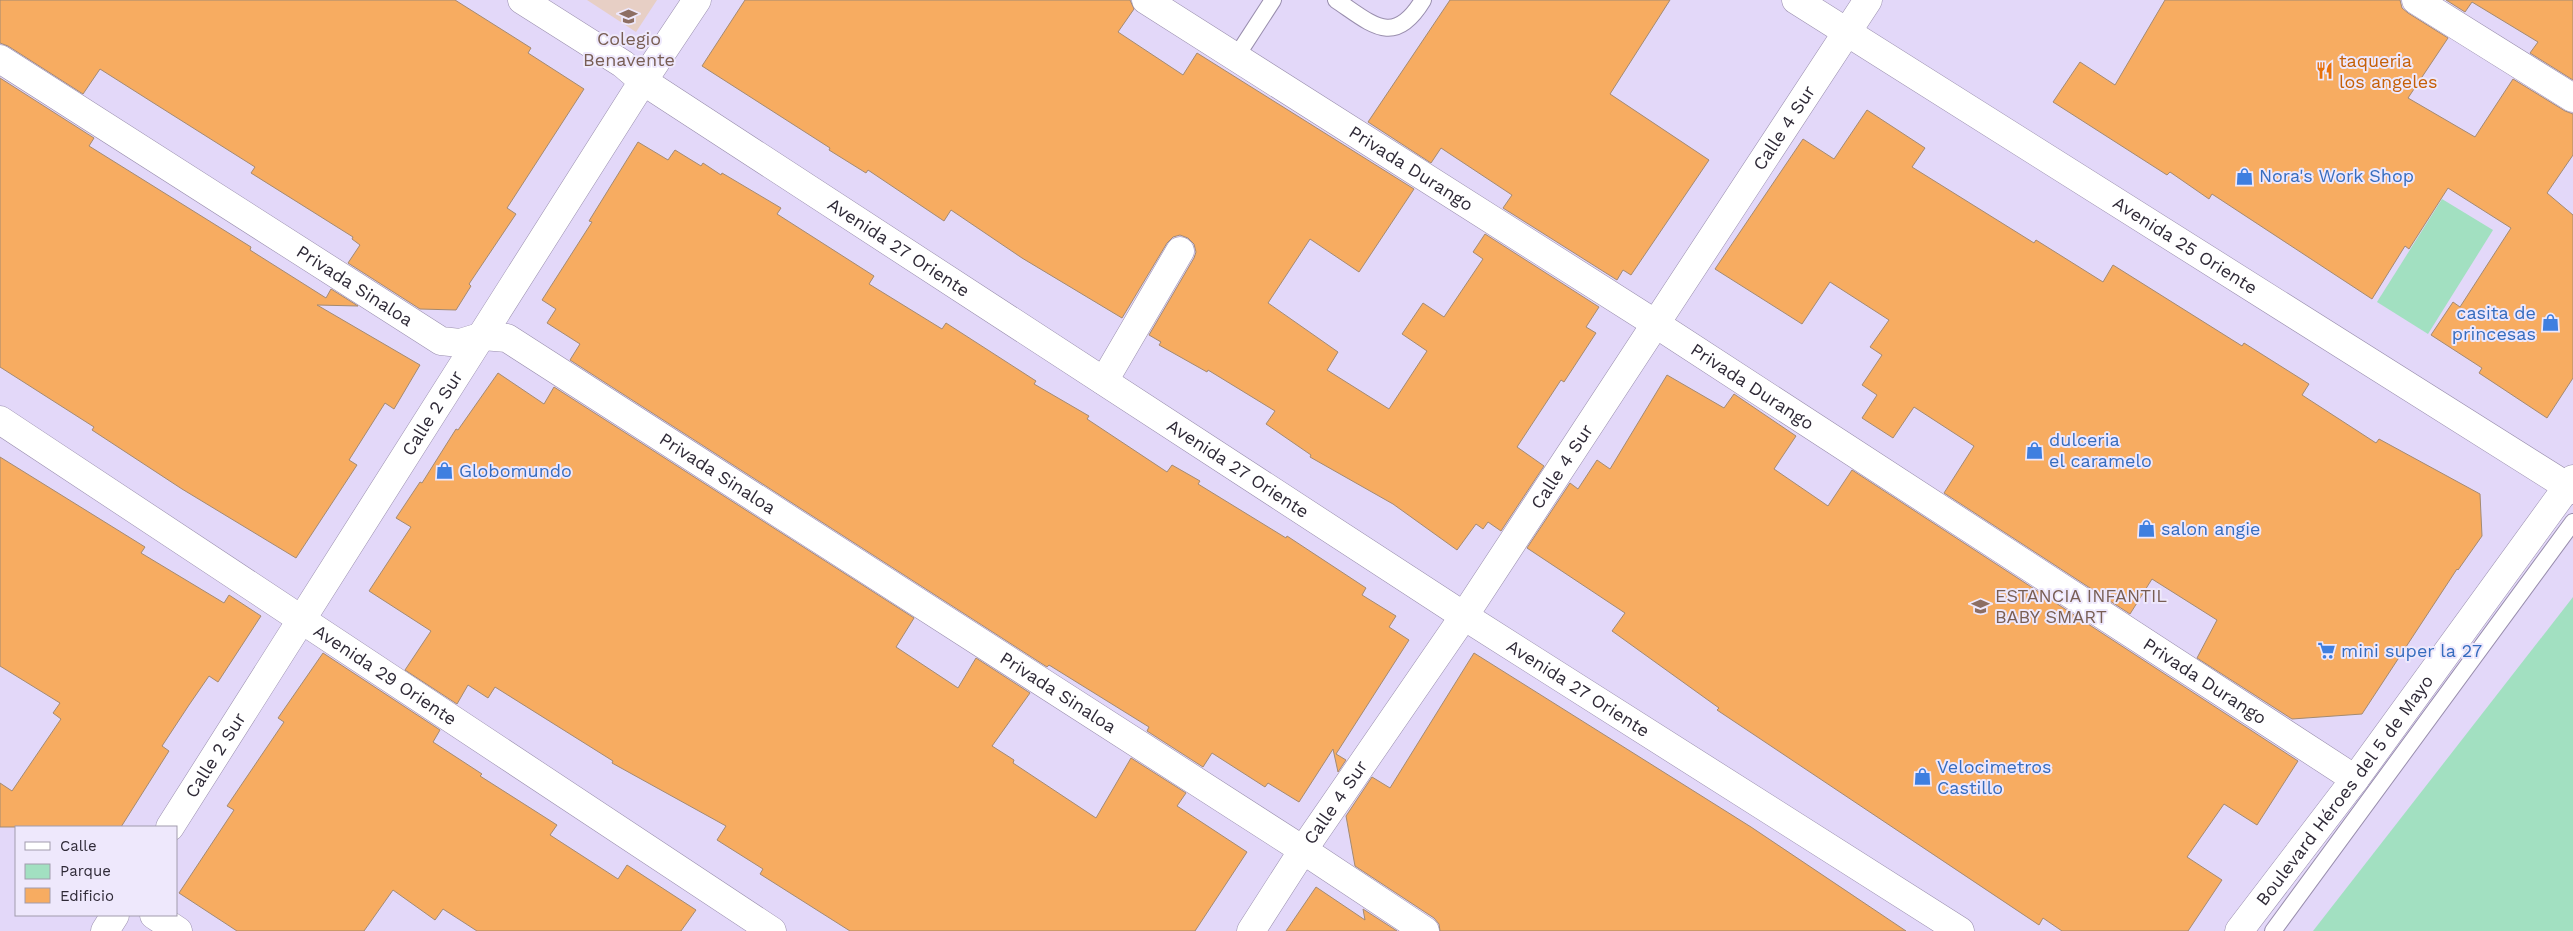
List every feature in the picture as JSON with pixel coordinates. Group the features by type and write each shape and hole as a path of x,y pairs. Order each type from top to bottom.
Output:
{"street":[{"name":"Avenida 27 Oriente","path":"522,0 623,64 643,81 1464,616 1960,931"},
{"name":"Calle 2 Sur","path":"171,826 643,81 697,0"},
{"name":"Privada Durango","path":"1146,0 1656,324 2355,779"},
{"name":"Avenida 25 Oriente","path":"1796,0 2571,485"},
{"name":"Calle 4 Sur","path":"1251,931 1303,850 1464,616 1868,0"},
{"path":"2416,0 2573,98"},
{"name":"Privada Sinaloa","path":"0,59 441,341 460,343 483,336 508,338 1303,850 1425,931"},
{"path":"1104,381 1180,251"},
{"name":"Avenida 29 Oriente","path":"0,420 772,931"},
{"name":"Boulevard Héroes del 5 de Mayo","path":"2240,931 2355,779 2571,485"},
{"path":"105,931 114,916"},
{"path":"156,916 178,931"}],"lane":[{"path":"1236,57 1273,0"},
{"path":"1336,0 1372,24 1387,29 1403,25 1415,14 1423,0"},
{"path":"2273,931 2573,522"}],"shaded area":[{"name":"Colegio Benavente","path":"587,0 657,0 636,32"}],"green space":[{"path":"2442,199 2493,230 2428,334 2377,302"},
{"path":"2573,597 2573,931 2313,931"}],"building":[{"path":"0,0 455,0 531,48 528,53 584,89 507,208 516,214 469,284 471,286 456,310 420,309 348,263 360,245 352,239 353,237 251,173 255,167 100,69 83,94 8,46 0,43"},
{"path":"745,0 1130,0 1134,9 1118,32 1183,75 1197,53 1414,189 1359,272 1310,239 1268,303 1338,352 1327,370 1389,409 1427,351 1402,334 1423,303 1444,317 1483,259 1473,252 1485,234 1599,307 1586,327 1596,333 1564,382 1561,380 1517,447 1544,466 1501,531 1488,522 1483,529 1476,524 1457,550 1393,504 1310,457 1311,455 1266,424 1275,411 1208,370 1207,372 1159,345 1161,342 1149,335 1194,258 1196,252 1194,244 1188,238 1180,235 1173,237 1167,243 1122,318 1022,258 951,210 944,221 868,170 866,173 829,150 830,148 702,66"},
{"path":"1450,0 1670,0 1610,94 1709,160 1631,275 1623,270 1617,280 1503,208 1512,195 1441,148 1431,163 1368,122"},
{"path":"2165,0 2400,0 2402,8 2408,13 2448,38 2408,98 2475,137 2513,79 2573,114 2573,155 2547,193 2573,215 2573,378 2547,418 2479,373 2482,368 2431,335 2453,302 2460,307 2511,228 2448,188 2409,249 2405,246 2372,299 2212,194 2209,199 2170,172 2167,175 2053,102 2080,62 2115,85"},
{"path":"2446,0 2573,0 2573,80 2530,53 2538,42 2472,2 2465,12"},
{"path":"0,78 94,138 89,146 251,247 250,250 326,298 331,289 358,306 317,305 420,365 394,409 385,403 349,460 357,465 296,558 182,489 92,430 94,427 0,367"},
{"path":"1867,110 1925,148 1912,167 2034,243 2036,240 2103,282 2113,265 2242,346 2244,343 2309,384 2302,395 2376,443 2379,439 2480,494 2482,536 2457,569 2362,714 2292,719 2197,658 2217,620 2152,579 2130,614 1944,493 1974,446 1914,407 1893,438 1862,418 1877,395 1862,385 1882,355 1870,347 1889,320 1830,282 1802,324 1715,269 1803,139 1834,159"},
{"path":"638,142 668,160 675,150 701,166 703,163 721,175 722,173 781,208 777,214 874,276 869,284 942,329 946,323 1036,381 1034,384 1089,416 1087,419 1167,472 1172,465 1200,481 1198,484 1286,538 1287,536 1366,588 1362,595 1396,616 1389,627 1409,640 1336,754 1346,760 1338,772 1333,749 1299,802 1268,783 1265,787 1212,753 1203,767 1147,731 1149,727 1049,665 1047,667 570,360 580,344 547,323 556,309 542,300 592,222 589,221"},
{"path":"498,373 544,404 554,387 914,618 896,647 958,688 976,658 1030,693 992,746 1014,760 1013,763 1096,818 1131,758 1186,793 1177,806 1247,852 1195,931 850,931 760,874 763,869 717,840 726,826 612,763 613,761 495,687 488,698 468,685 457,704 405,670 431,631 369,591 411,527 396,518 420,482 422,483 456,429 458,430"},
{"path":"1667,375 1724,408 1734,394 1796,436 1774,469 1828,506 1852,470 2298,761 2257,825 2224,804 2187,857 2222,880 2188,931 2062,931 2043,918 2039,925 1717,710 1719,708 1612,631 1625,613 1527,548 1570,483 1578,489 1597,460 1610,469"},
{"path":"0,457 145,547 141,553 224,603 229,595 261,616 218,682 209,676 189,705 162,746 169,751 122,826 0,827 0,783 12,791 61,719 53,713 60,703 0,666"},
{"path":"323,653 440,730 433,742 482,774 480,776 557,825 550,835 618,879 627,865 696,910 681,931 477,931 443,909 435,920 393,890 364,931 237,931 179,893 234,810 227,806 284,722 278,718"},
{"path":"1474,653 1751,827 1906,931 1440,931 1439,924 1434,918 1355,866 1346,816 1372,777 1390,788"},
{"path":"1316,887 1365,920 1363,909 1397,931 1286,931"}],"place":[{"name":"Colegio Benavente","path":"629,16"},
{"name":"taqueria los angeles","path":"2325,71"},
{"name":"Nora's Work Shop","path":"2245,176"},
{"name":"casita de princesas","path":"2550,323"},
{"name":"dulceria el caramelo","path":"2035,450"},
{"name":"Globomundo","path":"445,471"},
{"name":"salon angie","path":"2147,529"},
{"name":"ESTANCIA INFANTIL BABY SMART","path":"1981,606"},
{"name":"mini super la 27","path":"2327,651"},
{"name":"Velocimetros Castillo","path":"1923,777"}]}
